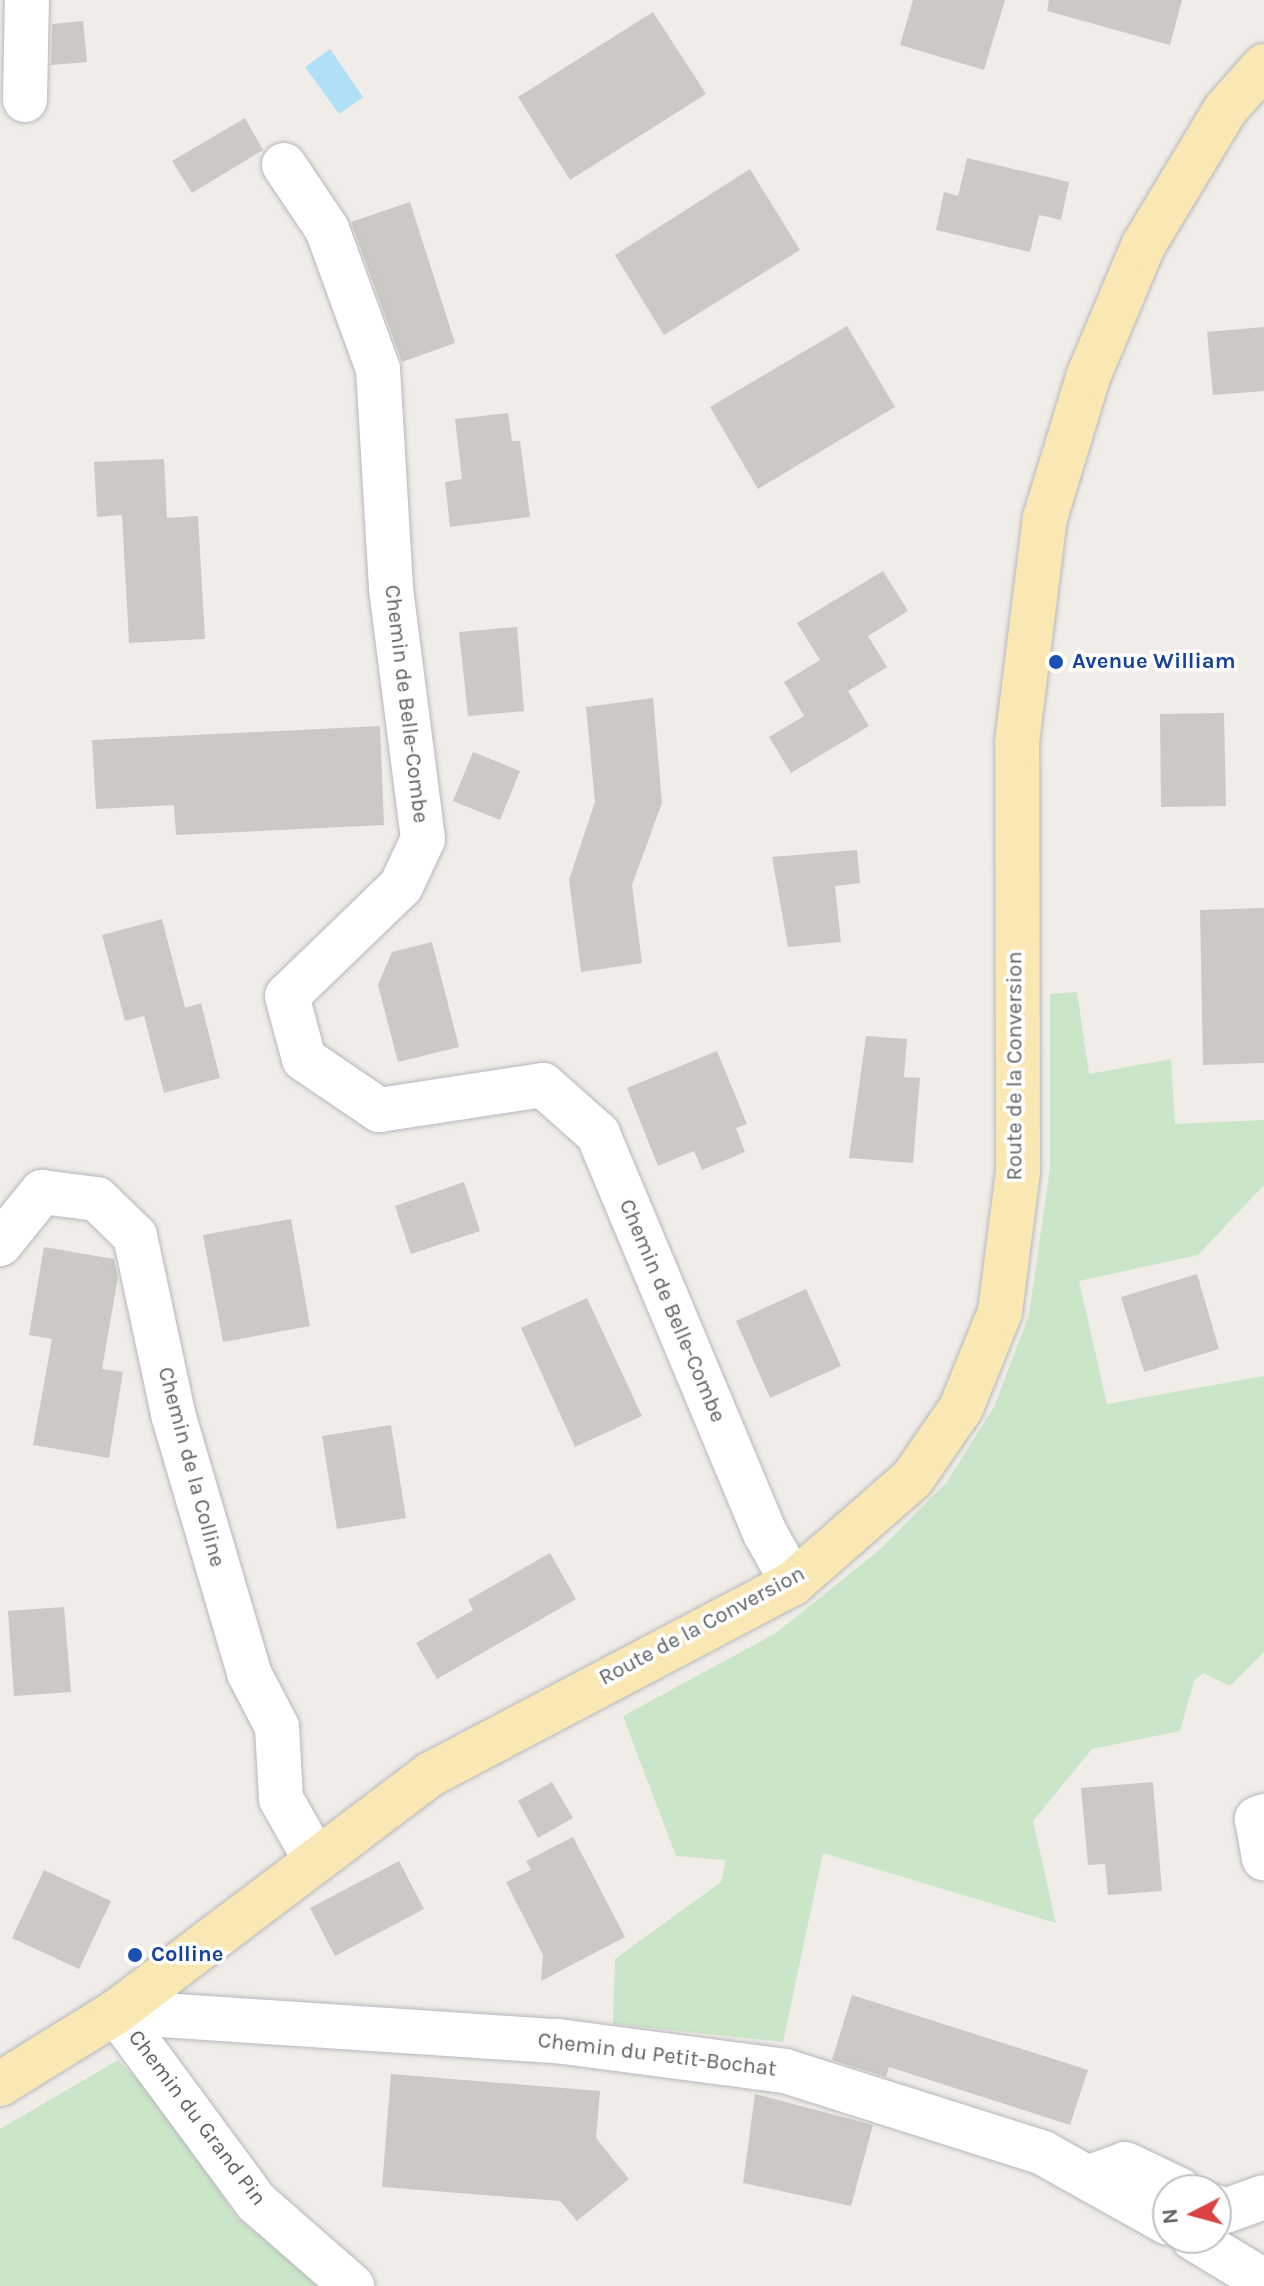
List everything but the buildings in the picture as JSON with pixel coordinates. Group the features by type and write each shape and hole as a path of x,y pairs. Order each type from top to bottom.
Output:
{"main road":[{"name":"Route de la Conversion","path":"0,2084 116,2012 315,1859 444,1767 793,1583 912,1479 961,1408 1000,1312 1018,1171 1017,742 1026,625 1045,518 1088,377 1143,246 1225,110 1264,66"}],"street":[{"path":"25,100 27,0"},
{"name":"Chemin de Belle-Combe","path":"284,165 327,229 378,369 391,589 423,839 401,886 287,996 304,1059 379,1110 543,1085 598,1134 765,1533 793,1583"},
{"name":"Chemin de la Colline","path":"0,1244 42,1192 97,1199 135,1236 173,1414 249,1673 277,1727 281,1799 315,1859"},
{"path":"1264,1816 1257,1819 1264,1858"},
{"name":"Chemin du Petit-Bochat","path":"116,2012 557,2041 785,2071 1043,2153 1152,2214"},
{"name":"Chemin du Grand Pin","path":"116,2012 256,2202 352,2286"},
{"path":"1090,2177 1125,2164 1152,2177"},
{"path":"1232,2208 1264,2197"},
{"path":"1219,2254 1264,2281"}],"green space":[{"path":"1077,992 1089,1074 1171,1059 1175,1124 1264,1120 1264,1185 1198,1255 1079,1281 1107,1404 1264,1376 1264,1652 1230,1686 1203,1673 1194,1681 1180,1731 1092,1749 1033,1821 1056,1923 823,1853 783,2042 613,2024 615,1959 721,1882 726,1860 676,1856 623,1716 776,1633 878,1551 946,1483 994,1407 1029,1315 1050,1167 1050,994"},
{"path":"118,2060 174,2118 236,2217 324,2286 0,2286 0,2129"}],"water":[{"path":"330,49 363,97 339,114 305,67"}],"place":[{"name":"Avenue William","path":"1056,662"},
{"name":"Colline","path":"135,1955"}]}
